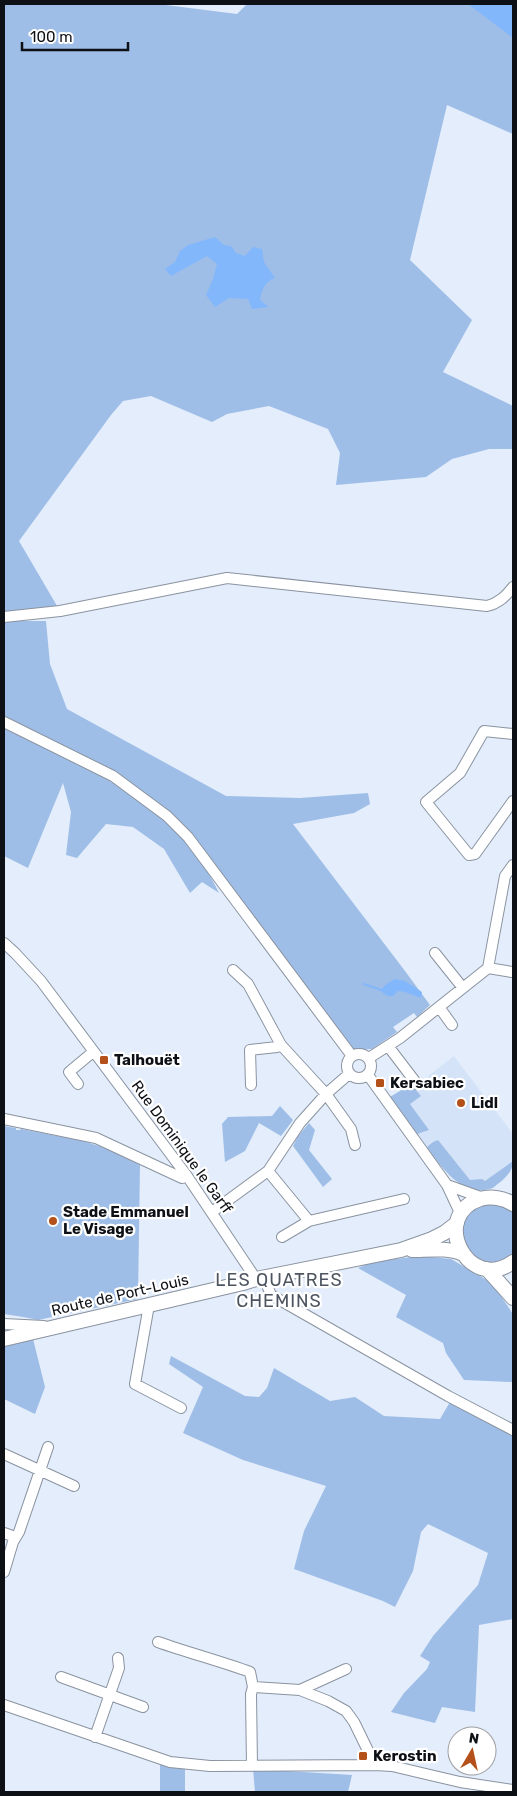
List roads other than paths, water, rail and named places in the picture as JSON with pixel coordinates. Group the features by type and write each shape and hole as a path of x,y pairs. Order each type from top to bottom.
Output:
{"main road":[{"path":"483,1198 511,1199"},
{"name":"Route de Port-Louis","path":"4,1339 243,1283 401,1250 444,1233 459,1219 470,1204 483,1198"},
{"path":"459,1219 456,1239 463,1254 469,1261 487,1269 513,1267"},
{"name":"Route de Port-Louis","path":"401,1250 441,1250 463,1254"},
{"path":"487,1269 513,1298"}],"street":[{"path":"4,617 60,611 227,578 487,606 495,605 513,587"},
{"path":"4,722 113,776 143,796 188,836 352,1056"},
{"path":"513,734 484,731 460,773 426,802 469,855 475,854 513,801"},
{"path":"369,1058 388,1046 488,968 506,876 513,866"},
{"name":"Rue Dominique le Garff","path":"4,943 41,981 187,1176 271,1295 448,1396 513,1430"},
{"path":"435,952 463,988"},
{"path":"488,968 512,972"},
{"path":"232,970 248,984 281,1045 326,1094 352,1129 355,1144"},
{"path":"439,1007 452,1025"},
{"path":"251,1085 250,1050 281,1045"},
{"path":"388,1046 417,1084"},
{"path":"78,1084 69,1072 93,1052"},
{"path":"360,1053 369,1058 372,1069 368,1075 358,1078 349,1074 346,1066 349,1058 360,1053"},
{"path":"212,1212 268,1171 300,1123 326,1094 349,1074"},
{"path":"368,1075 447,1185 459,1219"},
{"path":"4,1119 96,1138 182,1178 187,1176"},
{"path":"268,1171 309,1221"},
{"path":"447,1185 483,1198"},
{"path":"282,1238 309,1221 404,1199"},
{"path":"148,1305 135,1384 181,1408"},
{"path":"4,1324 55,1326"},
{"path":"4,1572 48,1447"},
{"path":"4,1454 74,1486"},
{"path":"4,1533 16,1537"},
{"path":"158,1642 250,1672 253,1687 251,1694 252,1766"},
{"path":"95,1737 119,1668 118,1658"},
{"path":"300,1690 346,1669"},
{"path":"61,1677 143,1707"},
{"path":"253,1687 300,1690 328,1701 346,1711 354,1722 375,1765"},
{"path":"4,1705 170,1762 210,1766 392,1766 460,1782 513,1790"}],"waterway":[{"path":"364,984 384,991"}],"place":[{"name":"Talhouët","path":"104,1060"},
{"name":"Kersabiec","path":"380,1083"},
{"name":"Lidl","path":"461,1103"},
{"name":"Stade Emmanuel Le Visage","path":"53,1221"},
{"name":"Kerostin","path":"363,1756"}],"district":[{"name":"LES QUATRES CHEMINS","path":"279,1290"}]}
